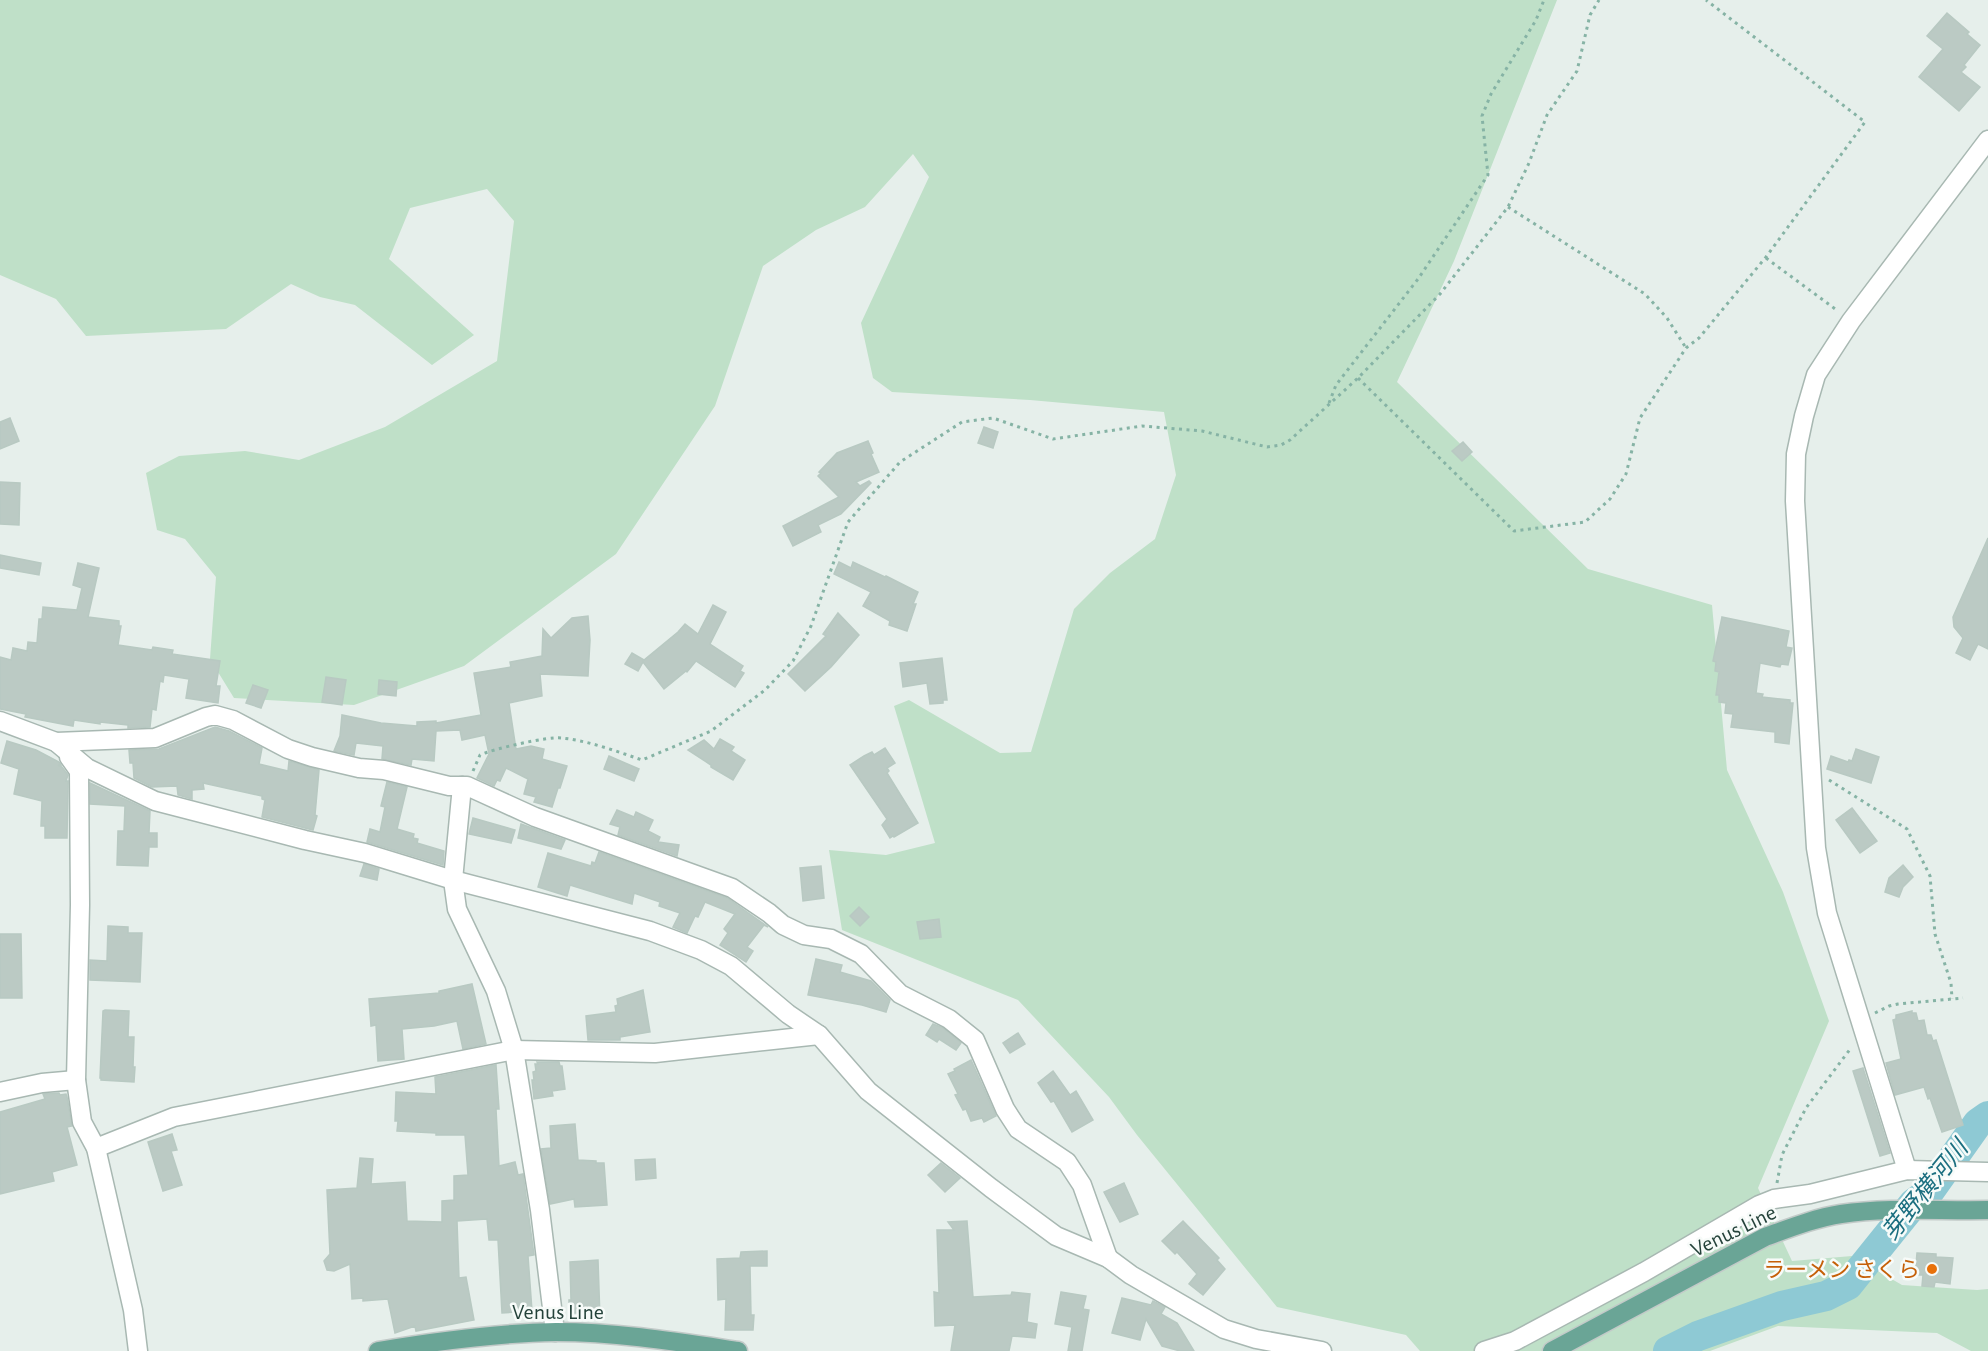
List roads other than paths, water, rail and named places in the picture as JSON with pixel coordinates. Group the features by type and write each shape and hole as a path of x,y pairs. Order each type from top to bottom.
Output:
{"main road":[{"name":"Venus Line","path":"1552,1351 1766,1237 1813,1221 1840,1215 1898,1211 1988,1210"},
{"name":"Venus Line","path":"378,1351 482,1336 555,1332 594,1333 663,1340 738,1351"}],"street":[{"path":"1912,1171 1863,1032 1827,913 1816,848 1795,501 1796,454 1803,416 1816,375 1851,321 1988,140"},
{"path":"56,742 155,738 215,715 233,720 288,749 312,757 359,768 384,770 449,786 464,786 535,817 732,888 783,925 804,935 831,939 861,954 900,994 949,1019 975,1041 1005,1109 1018,1130 1067,1162 1082,1185 1108,1258"},
{"path":"0,721 56,742 87,768 155,801 305,840 365,853 453,880 650,931 701,951 731,966 788,1014 819,1035 868,1091 1056,1236 1108,1258 1131,1275 1224,1329 1256,1339 1322,1351"},
{"path":"56,742 79,771 81,905 76,1080 82,1122 96,1148 133,1310 138,1351"},
{"path":"464,786 453,880 457,909 496,991 514,1050 540,1210 555,1332"},
{"path":"96,1148 174,1117 514,1050 655,1053 819,1035"},
{"path":"0,1092 42,1083 76,1080"},
{"path":"1484,1351 1525,1336 1644,1272 1750,1210 1774,1199 1810,1194 1912,1171 1988,1172"},
{"path":"1810,1194 1813,1221"}],"waterway":[{"name":"芽野横河川","path":"1668,1351 1698,1336 1782,1306 1826,1296 1848,1285 1914,1203 1929,1192 1978,1123 1988,1116"}],"place":[{"name":"ラーメン さくら","path":"1932,1269"}]}
